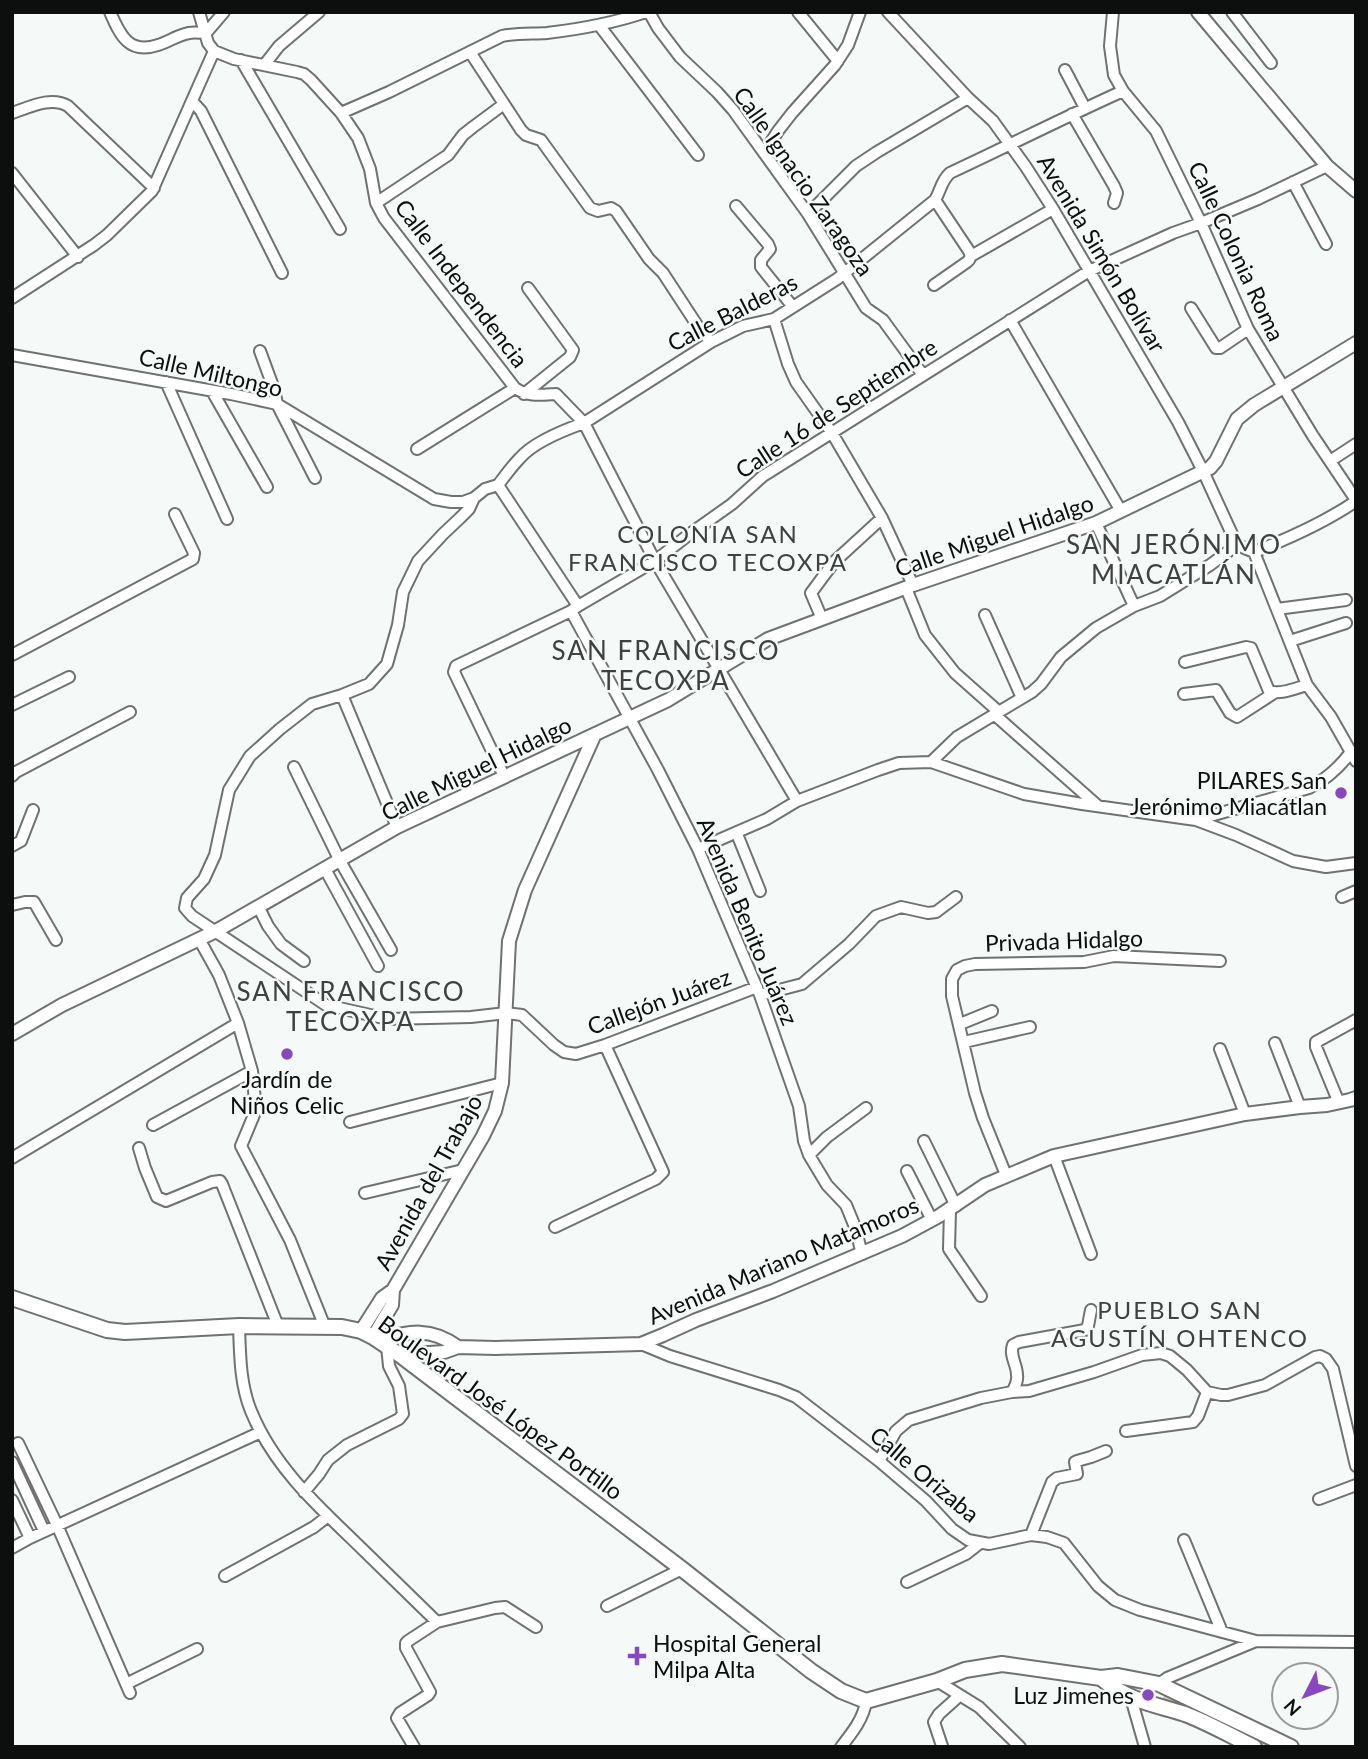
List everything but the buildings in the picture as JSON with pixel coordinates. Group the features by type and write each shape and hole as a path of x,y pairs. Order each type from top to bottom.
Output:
{"main road":[{"name":"Boulevard José López Portillo","path":"12,1298 107,1330 125,1332 239,1326 342,1327 375,1338 401,1355 811,1671 841,1691 866,1701"},
{"path":"866,1701 937,1681 965,1670 1002,1664 1101,1678 1118,1676 1159,1684 1291,1747"},
{"path":"1101,1678 1112,1688 1131,1698 1186,1715 1254,1747"},
{"path":"1131,1698 1129,1689 1137,1679"},
{"path":"1151,1705 1162,1696 1159,1684"}],"street":[{"path":"110,12 121,35 129,44 141,48 159,45 189,33 206,33 224,12"},
{"path":"12,298 78,257 107,235 154,188 214,51 208,43 199,12"},
{"path":"264,64 279,46 319,12"},
{"path":"341,113 502,36 599,25 613,16 648,12"},
{"name":"Calle Ignacio Zaragoza","path":"648,12 680,57 724,100 808,215 866,308 883,320 923,375"},
{"path":"798,12 838,61"},
{"path":"764,153 792,113 838,61 848,45 860,12"},
{"name":"Avenida Simón Bolívar","path":"888,12 993,121 1053,209 1171,410 1237,545"},
{"name":"Calle Colonia Roma","path":"1113,12 1110,31 1114,75 1156,131 1248,329 1313,436 1356,500"},
{"path":"1198,12 1326,166 1356,191"},
{"path":"1232,12 1271,63"},
{"path":"599,25 698,155"},
{"name":"Calle Independencia","path":"214,51 226,57 304,74 341,113 363,148 373,180 376,203 392,229 519,391 540,396 556,394 584,423 655,561 797,801"},
{"path":"470,52 521,130 526,135 541,140 590,208 598,211 611,208 616,211 711,342"},
{"path":"241,60 340,229"},
{"path":"1065,70 1085,108"},
{"name":"Calle Balderas","path":"499,485 530,449 584,423 711,342 743,326 774,319 837,279 935,200 944,178 950,173 1124,91"},
{"path":"808,215 856,166 968,98"},
{"path":"12,113 51,101 68,106 154,188"},
{"path":"192,101 201,111 282,273"},
{"path":"376,203 448,155 463,135 504,104"},
{"path":"1072,114 1114,186 1117,193 1114,203"},
{"name":"Calle 16 de Septiembre","path":"505,776 454,672 461,662 575,609 655,561 732,504 763,476 1089,271 1326,166"},
{"path":"12,173 78,257"},
{"path":"1293,182 1326,244"},
{"path":"935,200 971,256"},
{"path":"736,206 768,244 770,249 761,260 761,267 793,307"},
{"path":"934,285 970,260 971,256 1053,209"},
{"path":"417,449 519,391 570,357 573,350 528,288"},
{"path":"1191,307 1216,348 1248,329"},
{"path":"774,319 796,382 832,433 882,518 910,586 925,635 955,673 1098,806"},
{"path":"1010,320 1121,510"},
{"path":"1203,471 1216,461 1237,419 1254,405 1356,343"},
{"path":"260,351 277,404 315,478"},
{"name":"Calle Miltongo","path":"12,355 277,404 434,499 463,502 474,498 485,489 499,485"},
{"path":"166,382 227,519"},
{"path":"212,391 267,487"},
{"path":"1330,461 1356,444"},
{"name":"Calle Miguel Hidalgo","path":"12,1034 62,1005 216,931 397,827 668,700 768,639 910,586 1096,523 1203,471"},
{"name":"Avenida Benito Juárez","path":"499,485 575,609 698,849 758,991 799,1106 809,1155 827,1185 846,1205 862,1254"},
{"path":"474,498 469,509 418,561 403,592 398,625 387,664 369,684 312,704 250,756 229,790 215,855 204,879 187,898 186,908 192,916 326,1005 388,1019 471,1017 506,1013"},
{"path":"931,762 957,737 1032,692 1060,657 1096,628 1134,606 1160,596 1237,545 1254,552 1296,536 1356,500"},
{"path":"12,655 193,559 194,553 176,514"},
{"path":"822,619 811,593 834,562 882,518"},
{"path":"1096,523 1134,606"},
{"path":"1254,552 1307,685 1331,717 1351,752"},
{"path":"1276,609 1346,600"},
{"path":"985,615 1022,698"},
{"path":"1290,641 1346,623"},
{"path":"1185,662 1251,648 1266,686 1274,693"},
{"path":"12,705 69,677"},
{"path":"1184,694 1216,690 1230,713 1237,718 1274,693 1307,685"},
{"path":"342,695 397,827"},
{"path":"12,776 130,712"},
{"name":"Avenida del Trabajo","path":"375,1338 392,1305 393,1290 495,1111 502,1083 509,941 525,890 595,734"},
{"path":"1196,820 1322,782 1351,752 1356,735"},
{"path":"698,849 737,834 797,801 899,763 931,762 1024,794 1196,820 1293,861 1326,867 1350,864 1356,855"},
{"path":"294,767 340,861 391,950"},
{"path":"12,846 21,841 33,810"},
{"path":"737,834 760,891"},
{"path":"325,869 379,966"},
{"path":"1342,897 1356,891"},
{"name":"Callejón Juárez","path":"506,1013 522,1015 554,1045 564,1052 576,1054 758,991 802,984 849,944 876,916 901,907 928,913 936,912 956,897"},
{"path":"12,905 34,902 55,940"},
{"path":"258,908 281,944 304,961"},
{"path":"199,939 219,975 252,1070 256,1110 241,1146 290,1240 326,1327"},
{"name":"Privada Hidalgo","path":"1006,1175 979,1105 952,996 952,979 957,971 975,964 1084,962 1114,956 1220,961"},
{"path":"960,1024 992,1011"},
{"path":"1339,1103 1318,1041 1356,1020"},
{"path":"12,1158 237,1023"},
{"path":"964,1042 1030,1027"},
{"path":"1275,1043 1300,1107"},
{"path":"555,1227 656,1179 663,1172 606,1045"},
{"path":"1220,1049 1245,1114"},
{"path":"153,1125 252,1070"},
{"path":"350,1122 502,1083"},
{"name":"Avenida Mariano Matamoros","path":"401,1355 444,1352 458,1347 641,1343 902,1236 953,1208 985,1185 1054,1156 1245,1114 1339,1103 1356,1098"},
{"path":"809,1155 827,1137 866,1108"},
{"path":"924,1140 953,1208 949,1250 981,1296"},
{"path":"139,1148 157,1197 166,1202 220,1181 278,1326"},
{"path":"1054,1156 1091,1254"},
{"path":"365,1193 463,1170"},
{"path":"907,1171 932,1220"},
{"path":"1012,1392 1018,1373 1011,1351 1013,1345 1085,1330 1091,1310"},
{"path":"239,1326 242,1378 250,1410 288,1474 437,1622"},
{"name":"Avenida Mariano Matamoros","path":"375,1338 422,1332 447,1339 458,1347"},
{"path":"304,1492 328,1460 347,1445 399,1419 403,1413 398,1386 375,1338"},
{"name":"Calle Orizaba","path":"641,1343 670,1356 796,1397 879,1461 926,1501 959,1535 968,1540 989,1544 1031,1535 1047,1537 1063,1543 1098,1586 1115,1600 1140,1610 1256,1641 1356,1642"},
{"path":"879,1461 896,1431 909,1420 981,1398 1029,1391 1152,1353 1161,1353 1170,1356 1187,1370 1207,1392 1228,1395 1265,1385 1320,1356 1326,1359 1333,1369 1356,1466"},
{"path":"1126,1431 1193,1422 1207,1392"},
{"path":"13,1544 261,1432"},
{"path":"18,1443 128,1688 197,1649"},
{"path":"1031,1535 1052,1482 1057,1478 1076,1474 1075,1462 1106,1451"},
{"path":"12,1462 44,1531"},
{"path":"1319,1499 1356,1485"},
{"path":"12,1500 30,1538"},
{"path":"225,1576 314,1527 328,1516"},
{"path":"1184,1540 1222,1632"},
{"path":"907,1582 980,1544"},
{"path":"607,1606 681,1569"},
{"path":"414,1747 397,1718 430,1692 406,1643 437,1622 495,1608 505,1607 536,1628"},
{"name":"Calle Orizaba","path":"1159,1684 1167,1678 1256,1641"},
{"path":"937,1681 979,1707 1020,1747"},
{"path":"942,1746 934,1722 959,1696"},
{"path":"1131,1698 1145,1747"},
{"path":"841,1747 865,1710 866,1701"}],"green space":[{"path":"1164,1691 1289,1747 1255,1747 1161,1701"}],"place":[{"name":"PILARES San Jerónimo Miacátlan","path":"1341,793"},
{"name":"Jardín de Niños Celic","path":"287,1054"},
{"name":"Hospital General Milpa Alta","path":"637,1656"},
{"name":"Luz Jimenes","path":"1148,1695"}],"district":[{"name":"COLONIA SAN FRANCISCO TECOXPA","path":"708,547"},
{"name":"SAN JERÓNIMO MIACATLÁN","path":"1174,559"},
{"name":"SAN FRANCISCO TECOXPA","path":"666,665"},
{"name":"SAN FRANCISCO TECOXPA","path":"351,1006"},
{"name":"PUEBLO SAN AGUSTÍN OHTENCO","path":"1180,1323"}]}
